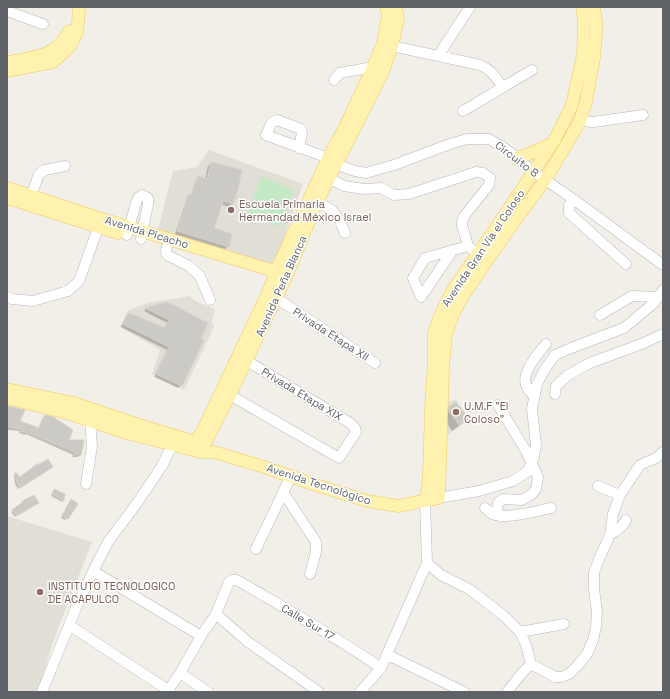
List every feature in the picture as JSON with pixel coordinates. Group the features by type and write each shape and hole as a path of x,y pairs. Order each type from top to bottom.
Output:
{"main road":[{"path":"7,62 32,58 49,53 64,40 69,32 73,17 71,7"},
{"path":"7,71 53,62 70,46 77,32 79,7"},
{"name":"Avenida Peña Blanca","path":"201,448 202,432 272,295 332,161 344,129 374,67 383,43 388,16 386,7"},
{"name":"Avenida Peña Blanca","path":"280,277 328,178 332,161 383,72 392,46 398,19 396,7"},
{"name":"Avenida Gran Vía el Coloso","path":"425,501 429,476 434,332 442,309 451,293 554,141 572,105 583,55 584,21 582,7"},
{"name":"Avenida Gran Vía el Coloso","path":"439,498 443,366 446,335 453,314 464,294 545,180 580,121 586,102 594,58 596,21 594,7"},
{"path":"516,158 541,150 554,141"},
{"name":"Avenida Picacho","path":"7,188 32,196 100,223"},
{"name":"Avenida Picacho","path":"7,198 142,235 280,277"},
{"name":"Avenida Picacho","path":"142,235 167,247 249,271 280,277"},
{"name":"Avenida Peña Blanca","path":"201,448 247,361 272,295"},
{"name":"Avenida Tecnológico","path":"7,389 74,403 201,448 261,466 366,501 398,506 439,498"},
{"name":"Avenida Tecnológico","path":"7,398 71,414 123,432 172,445 201,448"}],"street":[{"path":"438,56 470,7"},
{"path":"7,11 43,24"},
{"path":"392,46 480,65 492,72 503,87"},
{"path":"334,80 340,73 374,67"},
{"path":"463,111 532,70"},
{"path":"580,121 592,122 643,114"},
{"name":"Circuito 8","path":"299,148 355,171 366,173 394,165 467,139 489,139 506,149 534,172 663,265"},
{"path":"32,196 39,174 45,170 65,166"},
{"path":"328,178 344,186 364,189 381,188 394,195 409,194 476,172 483,173 490,178 489,185 465,215 462,221 468,246 478,254"},
{"path":"128,231 136,203 138,198 142,195 148,198 142,235"},
{"path":"573,199 569,205 569,213 626,264"},
{"path":"317,202 332,210 340,221 345,233"},
{"path":"7,297 12,299 33,301 68,291 79,281 100,223"},
{"path":"453,250 421,297 413,278 425,258 453,250 468,246"},
{"path":"167,247 167,255 189,266 200,276 210,300"},
{"path":"439,498 479,491 513,481 528,471 534,458 536,445 532,410 534,396 537,384 544,369 556,355 624,328 654,303 661,294"},
{"path":"600,315 632,296 661,294"},
{"name":"Privada Etapa XII","path":"272,295 375,363"},
{"path":"555,394 556,386 568,375 590,363 644,343 663,334"},
{"path":"534,396 527,388 527,372 530,363 546,344"},
{"name":"Privada Etapa XIX","path":"230,395 339,458 356,432 356,428 350,423 247,361"},
{"path":"498,405 526,451 538,477 536,489 532,494 522,500 503,499 498,502 496,509 500,516"},
{"path":"86,484 92,446 90,420"},
{"path":"46,690 69,625 93,571 108,542 156,475 172,445"},
{"path":"427,563 441,575 469,589 504,616 520,632 526,645 531,664 555,677 562,677 569,674 587,654 593,640 597,612 594,589 594,573 610,535 613,514 620,495 640,465 656,458 663,452"},
{"path":"256,549 291,476"},
{"path":"598,486 620,495"},
{"path":"283,492 316,542 316,552 310,574"},
{"name":"Avenida Gran Vía el Coloso","path":"360,692 381,668 388,655 427,563 425,501"},
{"path":"484,508 492,514 500,516 525,514 551,508"},
{"path":"610,535 621,528 626,520"},
{"path":"93,571 201,636"},
{"name":"Calle Sur 17","path":"216,614 229,582 232,580 238,580 350,647 381,668"},
{"path":"69,625 168,691 216,614 248,642 319,692"},
{"path":"520,632 564,624"},
{"path":"388,655 464,692"},
{"path":"507,692 531,664"},
{"path":"180,673 208,692"}],"shaded area":[{"name":"Escuela Primaria Hermandad México Israel","path":"209,150 303,184 276,260 270,265 157,234 173,171 197,167"},
{"path":"189,296 199,303 215,309 212,322 214,327 184,390 152,374 160,350 120,327 127,311 147,303"},
{"name":"U.M.F \"El Coloso\"","path":"455,399 470,419 448,435 447,404"},
{"name":"INSTITUTO TECNOLOGICO DE ACAPULCO","path":"7,516 92,542 53,642 38,692 7,692"}],"green space":[{"path":"262,176 294,190 279,227 247,214"}],"building":[{"path":"211,162 242,170 233,204 223,201 214,228 232,234 229,247 177,231 189,194 192,195 198,176 207,179"},
{"path":"167,302 208,323 201,339 204,340 182,386 156,374 169,347 123,324 129,313 165,328 169,320 145,308"},
{"path":"456,402 468,419 459,425 449,411 449,407"},
{"path":"7,406 25,410 20,421 39,428 45,415 53,417 73,430 69,440 84,440 81,455 74,454 75,452 28,432 21,431 22,429 7,427"},
{"path":"48,459 53,467 20,488 15,472 20,477 37,464 40,464"},
{"path":"54,489 65,494 64,501 52,494"},
{"path":"34,495 39,503 17,516 12,510 23,502 22,501"},
{"path":"71,499 78,504 68,519 62,516"}],"place":[{"name":"Escuela Primaria Hermandad México Israel","path":"231,210"},
{"name":"U.M.F \"El Coloso\"","path":"456,412"},
{"name":"INSTITUTO TECNOLOGICO DE ACAPULCO","path":"40,592"}]}
